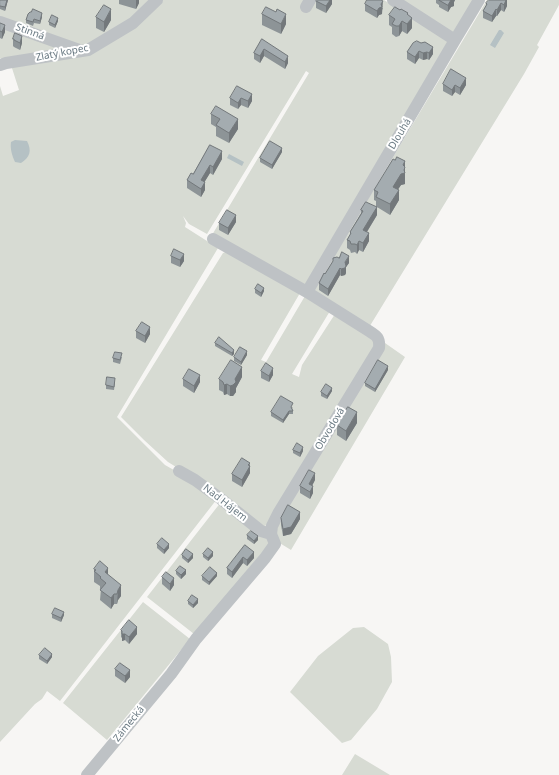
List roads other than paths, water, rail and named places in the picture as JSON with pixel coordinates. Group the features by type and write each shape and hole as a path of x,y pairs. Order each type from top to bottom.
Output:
{"street":[{"name":"Zlatý kopec","path":"2,63 88,50 133,23 157,0"},
{"path":"393,0 456,40"},
{"name":"Dlouhá","path":"307,292 479,0"},
{"name":"Stinná","path":"0,22 83,51"},
{"name":"Obvodová","path":"171,674 196,639 265,558 275,544 271,534 272,526 279,512 379,348 380,342 376,335 307,292 213,239"},
{"name":"Nad Hájem","path":"179,471 195,480 221,499 261,531 271,534"},
{"name":"Zámecká","path":"87,775 171,674"}]}
